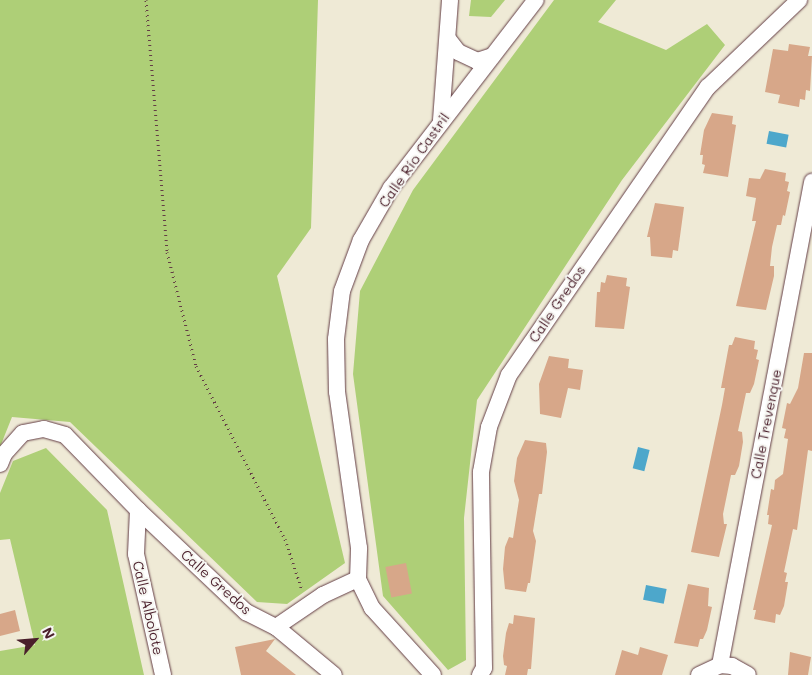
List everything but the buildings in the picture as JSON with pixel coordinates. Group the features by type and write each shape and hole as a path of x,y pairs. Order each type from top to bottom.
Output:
{"street":[{"path":"441,120 450,0"},
{"name":"Calle Río Castril","path":"358,580 360,548 337,392 336,339 342,291 361,240 391,188 441,120 536,0"},
{"name":"Calle Gredos","path":"480,675 484,668 481,472 489,426 509,375 708,87 799,0"},
{"path":"448,39 458,52 476,62 492,56"},
{"name":"Calle Trevenque","path":"720,665 812,182"},
{"name":"Calle Gredos","path":"0,464 4,454 23,433 44,428 66,435 138,510 246,612 276,627 334,675"},
{"name":"Calle Albolote","path":"138,510 136,554 163,675"},
{"path":"276,627 323,595 358,580 372,608 433,675"},
{"path":"699,675 720,665 732,666 748,675"}],"path":[{"path":"146,0 167,252 196,366 285,539 308,607"}],"green space":[{"path":"0,0 318,0 311,228 277,276 345,563 287,604 257,602 70,422 12,417 0,447"},
{"path":"471,0 505,0 491,17 469,16"},
{"path":"554,0 616,0 598,22 666,50 707,24 725,45 622,180 477,400 464,518 466,660 448,670 383,596 353,374 360,291 413,190"},
{"path":"46,448 107,510 144,675 0,675 0,651 35,645 10,539 0,540 0,493 13,461"}],"water":[{"path":"769,131 789,135 786,148 767,144"},
{"path":"638,447 650,450 644,471 633,468"},
{"path":"646,585 667,589 664,604 643,600"}]}
